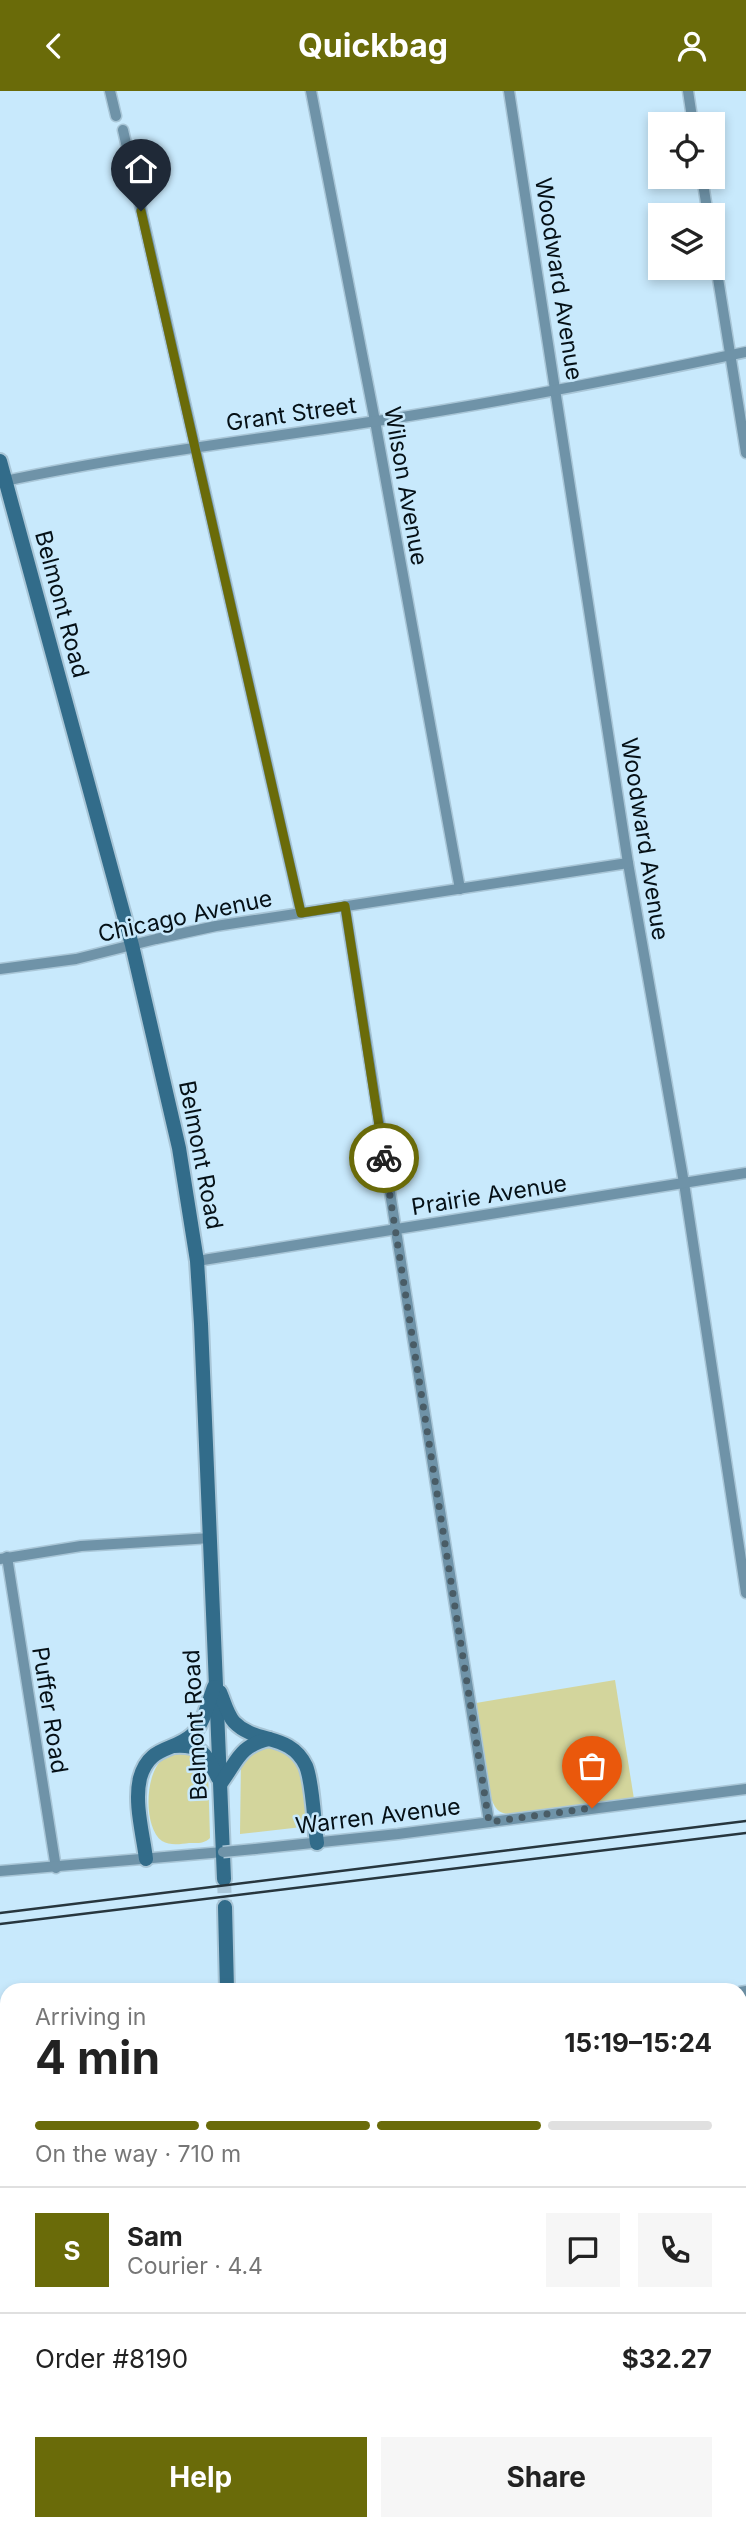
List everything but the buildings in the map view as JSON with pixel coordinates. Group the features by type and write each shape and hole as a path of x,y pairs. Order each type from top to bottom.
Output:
{"main road":[{"name":"Belmont Road","path":"0,461 132,945 179,1148 197,1261 224,1879"},
{"path":"216,1682 235,1723 247,1731 289,1746 300,1755 307,1769 317,1843"},
{"path":"146,1859 139,1795 141,1778 150,1759 162,1749 187,1739 200,1726 216,1682"},
{"path":"170,1746 199,1749 210,1762 221,1783 242,1750 254,1743 271,1739"},
{"path":"225,1907 227,1983"}],"street":[{"path":"110,91 116,116"},
{"name":"Wilson Avenue","path":"310,91 375,421 460,889"},
{"name":"Woodward Avenue","path":"509,91 628,863 684,1183 746,1593"},
{"path":"688,91 692,112"},
{"path":"122,130 301,913"},
{"path":"718,280 746,453"},
{"name":"Grant Street","path":"5,481 194,447 556,392 746,352"},
{"name":"Chicago Avenue","path":"0,969 76,959 196,930 628,863"},
{"path":"345,906 489,1822"},
{"name":"Prairie Avenue","path":"197,1261 746,1173"},
{"path":"4,1558 81,1546 211,1538"},
{"name":"Puffer Road","path":"4,1558 55,1868"},
{"name":"Warren Avenue","path":"0,1871 317,1843 746,1789"}],"green space":[{"path":"615,1680 634,1799 515,1814 498,1811 490,1795 476,1703"},
{"path":"265,1747 285,1751 297,1763 305,1789 305,1820 302,1827 240,1834 241,1760 250,1750"},
{"path":"193,1750 208,1771 210,1838 200,1843 168,1844 156,1834 149,1813 152,1777 165,1757"}],"tunnel":[{"path":"224,1879 225,1907"}],"railway":[{"path":"0,1913 746,1821"},
{"path":"0,1924 746,1833"}],"way so far":[{"path":"384,1158 489,1822 592,1808"}],"route":[{"path":"141,211 301,913 345,906 384,1158"}]}
